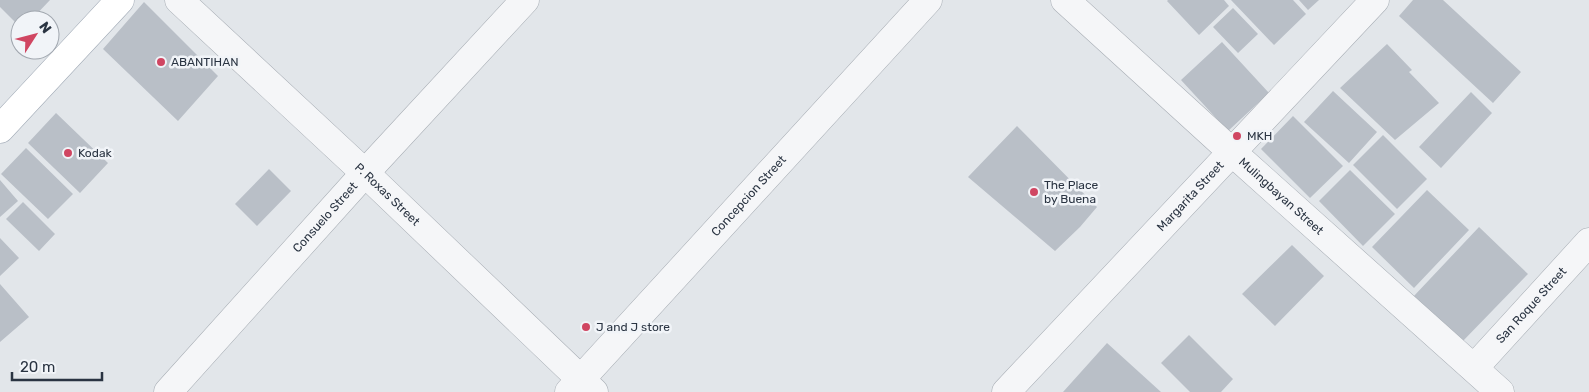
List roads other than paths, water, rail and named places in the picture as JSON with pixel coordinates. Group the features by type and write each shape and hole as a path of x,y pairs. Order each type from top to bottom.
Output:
{"main road":[{"path":"0,129 120,0"}],"street":[{"name":"P. Roxas Street","path":"179,0 365,173 581,388"},
{"name":"Consuelo Street","path":"168,392 524,0"},
{"name":"Concepcion Street","path":"581,388 928,0"},
{"name":"Mulingbayan Street","path":"1065,0 1500,392"},
{"name":"Margarita Street","path":"1006,392 1375,0"},
{"name":"San Roque Street","path":"1474,368 1589,242"}],"place":[{"name":"ABANTIHAN","path":"161,62"},
{"name":"MKH","path":"1237,136"},
{"name":"Kodak","path":"68,153"},
{"name":"The Place by Buena","path":"1034,192"},
{"name":"J and J store","path":"586,327"}]}
